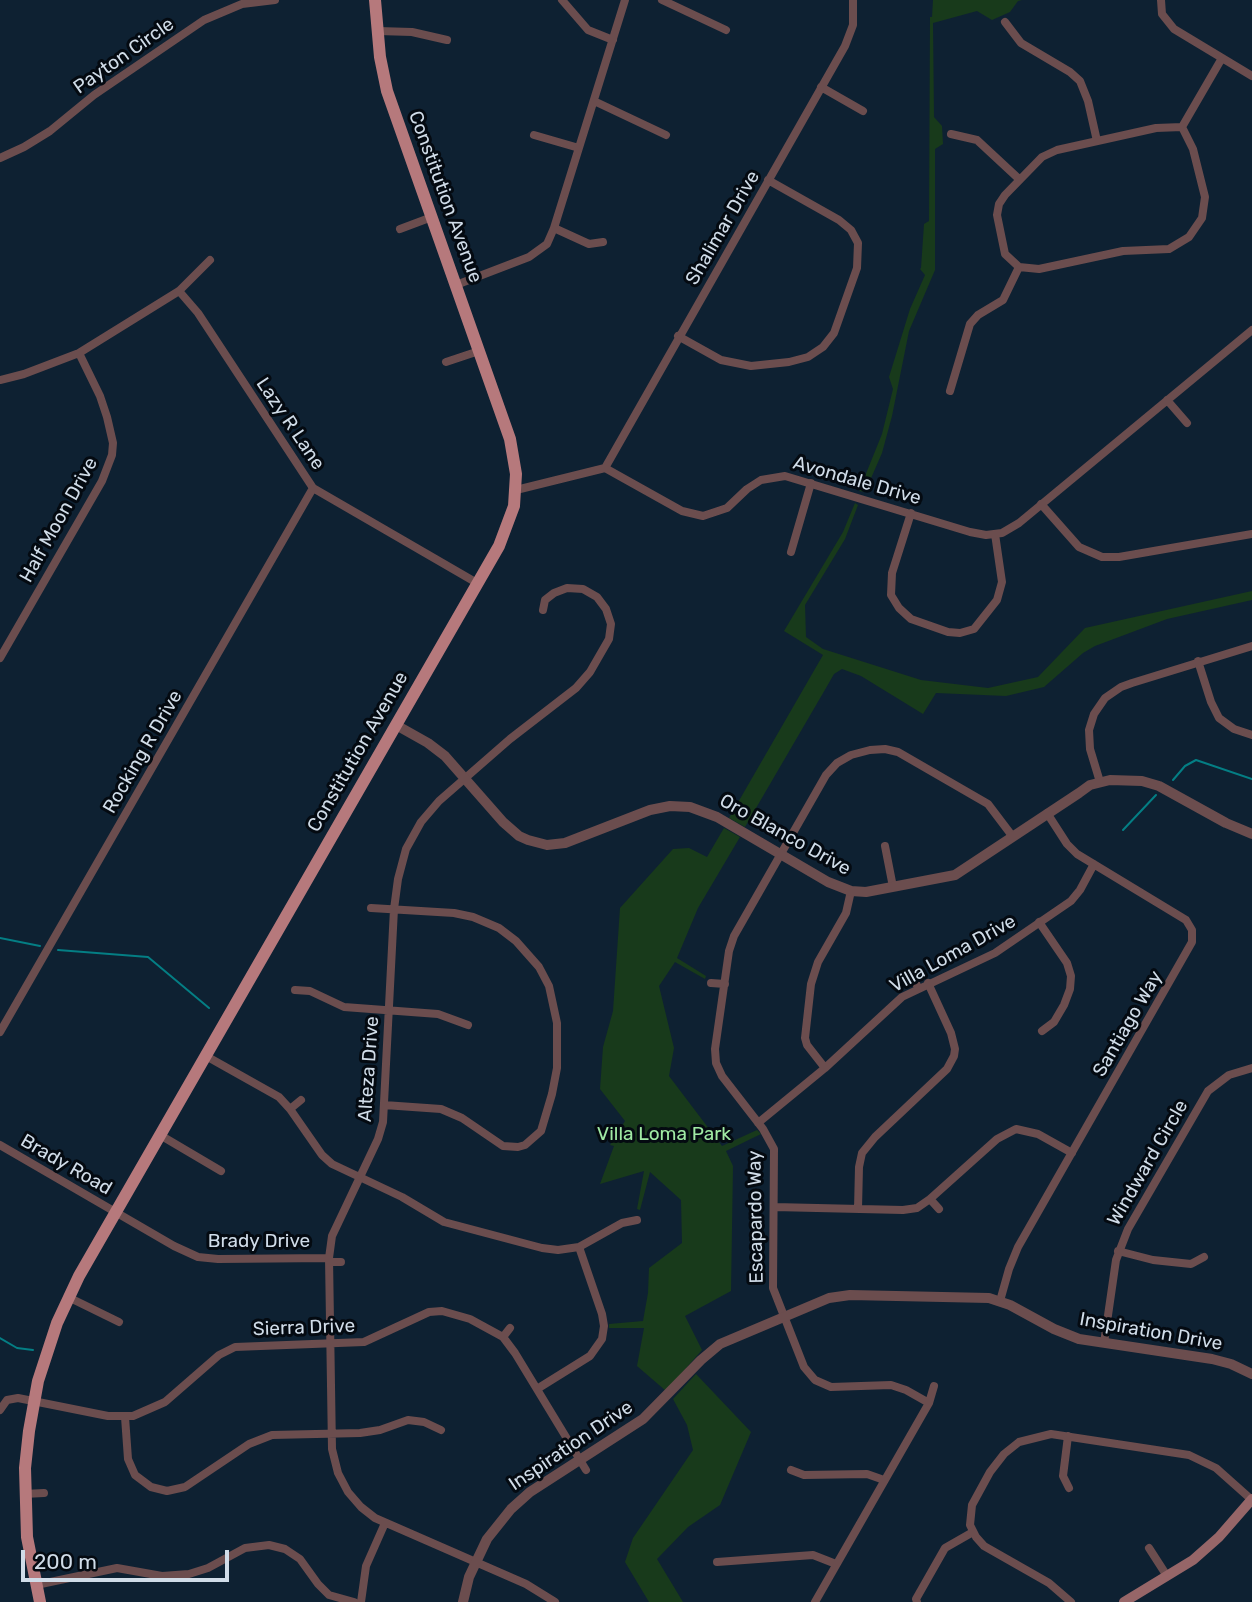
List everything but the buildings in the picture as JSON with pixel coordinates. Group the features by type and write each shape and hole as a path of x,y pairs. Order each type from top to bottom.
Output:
{"main road":[{"name":"Constitution Avenue","path":"40,1602 27,1536 24,1494 27,1447 34,1402 49,1343 68,1297 477,583 505,533 514,506 515,465 510,439 387,91 380,57 375,0"},
{"path":"1125,1602 1205,1550 1252,1499"}],"street":[{"name":"Payton Circle","path":"0,158 50,131 94,95 204,20 242,4 275,0"},
{"path":"562,0 588,30 613,40"},
{"path":"456,285 534,255 547,244 625,0"},
{"path":"662,0 726,30"},
{"name":"Shalimar Drive","path":"605,468 850,36 854,15 853,0"},
{"path":"1161,0 1163,14 1169,26 1252,75"},
{"path":"1005,22 1021,43 1070,72 1080,81 1088,101 1097,141"},
{"path":"378,31 412,32 447,40"},
{"path":"1182,127 1223,58"},
{"path":"821,87 863,111"},
{"path":"594,101 666,135"},
{"path":"1182,127 1193,149 1205,197 1202,218 1189,237 1176,246 1161,250 1123,251 1039,269 1019,267 1009,259 1002,247 997,210 1001,199 1046,154 1156,128 1182,127"},
{"path":"951,134 977,140 1019,179"},
{"path":"534,135 579,148"},
{"path":"678,336 721,360 751,366 808,357 823,347 834,333 857,268 858,243 851,230 839,220 768,180"},
{"path":"400,229 432,217"},
{"path":"554,228 589,244 603,242"},
{"path":"0,380 79,353 179,291 210,260"},
{"path":"950,391 970,324 978,315 1003,300 1019,267"},
{"name":"Lazy R Lane","path":"179,291 198,313 313,488 477,583"},
{"path":"911,513 892,573 891,595 899,608 911,619 954,634 968,631 980,624 1000,595 1002,582 995,534 1010,530 1252,330"},
{"path":"446,362 480,351"},
{"name":"Half Moon Drive","path":"0,657 102,481 112,455 113,443 107,417 79,353"},
{"path":"1167,400 1187,423"},
{"path":"516,490 605,468"},
{"name":"Avondale Drive","path":"605,468 696,516 719,512 754,483 785,475 979,534 995,534"},
{"path":"790,552 811,483"},
{"name":"Rocking R Drive","path":"0,1032 313,488"},
{"path":"1041,503 1079,547 1102,557 1119,557 1252,534"},
{"name":"Alteza Drive","path":"543,610 545,600 561,589 576,588 590,592 602,603 610,617 611,632 590,672 569,695 512,738 432,808 411,839 401,867 394,909 381,1131 332,1236 329,1260 330,1344 334,1462 348,1492 368,1513 385,1523 537,1590 555,1602"},
{"path":"1100,782 1090,749 1089,730 1098,706 1112,693 1132,682 1252,646"},
{"path":"1198,662 1219,718 1234,729 1252,735"},
{"name":"Oro Blanco Drive","path":"396,726 436,748 513,832 538,844 565,844 650,810 681,806 707,812 828,882 851,891 866,892 955,875 1047,813 1100,782 1121,779 1150,782 1252,834"},
{"path":"1077,728 1089,730"},
{"path":"857,740 860,752"},
{"name":"Escapardo Way","path":"929,1403 891,1385 839,1388 815,1380 804,1367 775,1297 772,1280 774,1150 768,1136 722,1076 716,1063 715,1049 729,951 734,936 831,768 860,752 885,749 905,755 988,804 1013,837"},
{"name":"Santiago Way","path":"1000,1301 1013,1258 1192,942 1190,924 1182,916 1072,849 1047,813"},
{"path":"886,846 893,887"},
{"name":"Villa Loma Drive","path":"758,1123 825,1068 902,997 995,953 1076,896 1094,864"},
{"path":"825,1068 807,1045 805,1038 811,984 818,962 846,913 851,891"},
{"path":"370,908 454,913 473,917 499,928 516,940 539,967 549,986 557,1023 558,1043 552,1094 544,1123 536,1137 525,1144 518,1147 503,1146 462,1118 441,1109 384,1105"},
{"path":"1039,922 1069,969 1071,982 1068,997 1054,1023 1042,1031"},
{"path":"1069,969 1080,966"},
{"path":"913,976 918,988"},
{"path":"711,983 725,984"},
{"path":"858,1209 858,1151 951,1063 954,1042 928,983"},
{"path":"295,990 310,991 344,1007 446,1015 468,1025"},
{"path":"206,1056 272,1092 290,1109 326,1159 451,1225 558,1250 579,1247 622,1223 637,1220"},
{"name":"Windward Circle","path":"1104,1343 1118,1251 1128,1228 1208,1091 1229,1075 1252,1068"},
{"path":"290,1109 301,1100"},
{"path":"1014,1119 1016,1129"},
{"path":"774,1207 911,1209 930,1199 997,1139 1016,1129 1038,1134 1072,1153"},
{"path":"160,1135 221,1171"},
{"name":"Brady Road","path":"0,1145 116,1213"},
{"path":"930,1199 939,1209"},
{"name":"Brady Drive","path":"116,1213 198,1257 341,1262"},
{"path":"537,1389 590,1356 602,1339 602,1314 579,1247"},
{"path":"1118,1251 1153,1260 1191,1264 1204,1257"},
{"name":"Inspiration Drive","path":"463,1602 475,1562 486,1539 511,1508 535,1488 643,1419 720,1344 829,1298 850,1295 980,1297 1000,1301 1069,1335 1212,1359 1252,1374"},
{"path":"68,1297 119,1322"},
{"name":"Sierra Drive","path":"0,1410 7,1400 12,1399 108,1416 141,1414 165,1402 219,1355 235,1347 354,1344 373,1340 422,1315 436,1311 470,1319 503,1337 586,1470"},
{"path":"503,1337 510,1328"},
{"path":"815,1602 929,1403 934,1386"},
{"path":"125,1417 128,1459 135,1475 151,1487 167,1491 185,1487 257,1440 272,1435 370,1432 408,1420 441,1430"},
{"path":"1025,1429 1028,1438"},
{"path":"1071,1602 1049,1583 984,1546 972,1532 969,1518 972,1504 990,1472 1004,1454 1028,1438 1051,1434 1197,1457 1216,1468 1252,1499"},
{"path":"1068,1437 1063,1476 1069,1488"},
{"path":"791,1470 804,1475 867,1474 884,1480"},
{"path":"24,1494 44,1493"},
{"path":"361,1602 366,1566 385,1523"},
{"path":"916,1602 945,1548 972,1532"},
{"path":"36,1586 117,1568 162,1576 198,1572 245,1548 269,1545 285,1549 300,1559 329,1595 354,1602"},
{"path":"1149,1548 1167,1576"},
{"path":"717,1562 813,1555 836,1564"},
{"path":"161,1587 162,1576"}],"green space":[{"path":"933,0 1022,0 1018,1 1010,12 992,20 977,11 933,23 934,117 942,126 943,144 935,149 935,270 909,331 882,453 865,492 859,491 882,434 893,389 889,377 910,309 925,275 920,269 924,224 929,221 930,17"},
{"path":"855,503 858,505 845,539 805,605 806,637 823,649 921,680 988,688 1038,677 1085,628 1252,591 1252,600 1167,619 1095,646 1044,687 1006,696 936,693 923,714 861,676 842,669 834,674 745,827 729,818 823,655 784,631 843,532"},
{"name":"Villa Loma Park","path":"724,828 740,837 698,908 677,958 706,976 705,979 675,962 659,986 674,1048 669,1076 722,1146 757,1130 761,1134 726,1151 733,1166 731,1291 685,1316 702,1350 666,1391 637,1366 644,1328 609,1328 609,1324 643,1321 649,1268 682,1243 681,1200 650,1172 640,1210 637,1209 644,1171 600,1184 614,1146 610,1145 625,1121 600,1089 603,1047 613,1011 620,908 673,849 689,848 707,857"},
{"path":"696,1374 751,1432 720,1505 688,1527 657,1559 683,1602 649,1602 625,1562 633,1538 693,1450 687,1425 673,1399"}],"waterway":[{"path":"1173,780 1185,766 1196,760 1252,779"},
{"path":"1123,830 1156,795"},
{"path":"0,938 40,946"},
{"path":"58,950 148,957 209,1008"},
{"path":"0,1338 17,1348 33,1350"}]}
